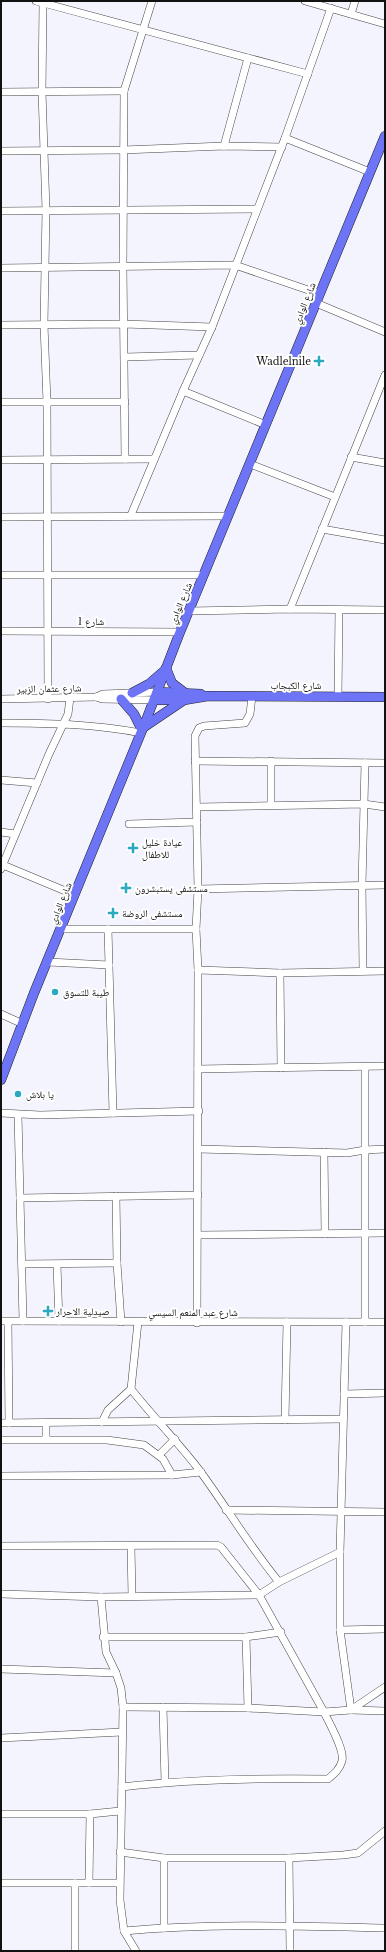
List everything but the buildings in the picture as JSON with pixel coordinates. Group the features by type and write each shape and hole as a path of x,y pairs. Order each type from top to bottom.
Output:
{"main road":[{"name":"شارع الوادي","path":"1,1080 156,696 203,575 385,136"},
{"path":"132,693 149,684 165,670 172,683 184,696"},
{"path":"156,696 184,696"},
{"name":"شارع الكبجاب","path":"184,696 385,697"},
{"path":"121,699 134,714 142,730 184,696"}],"street":[{"path":"125,459 123,267 124,90 152,1"},
{"path":"305,1 385,24"},
{"path":"351,14 354,1"},
{"path":"48,698 48,574 44,324 46,210 39,2 308,74"},
{"path":"131,515 183,391 212,327 282,147 331,8"},
{"path":"224,146 248,58"},
{"path":"1,92 124,90"},
{"path":"285,138 370,172"},
{"path":"1,151 123,150 224,146 282,147"},
{"path":"1,211 124,208 257,208"},
{"path":"1,268 235,265 320,294"},
{"path":"316,303 385,332"},
{"path":"1,325 124,324 212,327"},
{"path":"125,357 199,355"},
{"path":"290,609 384,378"},
{"path":"183,391 266,425"},
{"path":"1,402 125,402"},
{"path":"351,457 385,463"},
{"path":"1,460 154,459"},
{"path":"250,464 335,496"},
{"path":"1,517 131,515 228,516"},
{"path":"322,529 385,540"},
{"path":"1,575 203,575"},
{"path":"189,611 290,609 385,610"},
{"path":"338,697 339,610"},
{"name":"شارع 1","path":"1,631 48,630 180,632"},
{"name":"شارع عثمان الزبير","path":"96,697 103,694 132,693 156,696"},
{"name":"شارع عثمان الزبير","path":"1,699 96,697 102,699 121,699 156,696"},
{"path":"197,1322 198,970 196,929 198,889 195,736 199,728 211,725 245,724 250,714 252,696"},
{"path":"70,698 68,714 62,724 2,867 75,896"},
{"path":"1,723 62,724 142,730"},
{"path":"195,761 385,763"},
{"path":"270,805 271,761"},
{"path":"363,971 362,885 364,763"},
{"path":"1,780 37,783"},
{"path":"197,807 364,804 385,807"},
{"path":"129,824 197,822"},
{"path":"1,832 15,834"},
{"path":"198,889 385,885"},
{"path":"108,929 113,1113"},
{"path":"61,930 196,929"},
{"path":"48,962 110,965"},
{"path":"198,970 280,973 385,971"},
{"path":"280,973 281,1068"},
{"path":"1,1014 23,1024"},
{"path":"365,1066 365,1322"},
{"path":"198,1070 385,1066"},
{"path":"2,1112 18,1115 198,1111"},
{"path":"18,1115 23,1322"},
{"path":"198,1149 347,1153 365,1150 385,1150"},
{"path":"324,1152 325,1234"},
{"path":"20,1198 198,1195"},
{"path":"116,1196 117,1263 121,1322"},
{"path":"198,1235 385,1233"},
{"path":"22,1264 117,1263"},
{"path":"57,1264 59,1321"},
{"path":"4,1321 9,1423"},
{"name":"شارع عبد المنعم السيسي","path":"4,1321 385,1322"},
{"path":"102,1422 108,1410 131,1389 138,1322"},
{"path":"285,1420 287,1322"},
{"path":"346,1322 340,1511 340,1630 351,1710"},
{"path":"131,1389 149,1412 160,1421 201,1472 255,1553 279,1582"},
{"path":"344,1394 385,1393"},
{"path":"1,1423 343,1419"},
{"path":"46,1423 46,1439"},
{"path":"159,1455 175,1439"},
{"path":"1,1440 107,1440 144,1445 163,1459 172,1475"},
{"path":"1,1476 172,1475 201,1472"},
{"path":"226,1510 385,1512"},
{"path":"1,1546 131,1547 217,1545 225,1550 259,1595 281,1632 324,1712 341,1750 342,1761 337,1771 328,1778 264,1778 165,1782 122,1786"},
{"path":"131,1547 132,1596"},
{"path":"1,1594 101,1597 259,1595 279,1582 340,1552"},
{"path":"101,1597 103,1637 106,1652 121,1688 123,1707 119,1883 124,1931 136,1951"},
{"path":"340,1630 385,1629"},
{"path":"103,1637 246,1637 281,1632"},
{"path":"246,1637 248,1708"},
{"path":"1,1669 116,1673"},
{"path":"351,1710 385,1687"},
{"path":"123,1707 248,1708 324,1712 351,1710 385,1711"},
{"path":"163,1707 165,1782"},
{"path":"1,1738 122,1732"},
{"path":"1,1814 90,1814 120,1811"},
{"path":"89,1883 90,1814"},
{"path":"120,1852 164,1858 290,1858 358,1853 385,1831"},
{"path":"164,1858 164,1928"},
{"path":"290,1858 290,1951"},
{"path":"1,1883 119,1883"},
{"path":"74,1883 75,1951"},
{"path":"124,1931 164,1928 289,1926 385,1928"}],"place":[{"name":"Wadlelnile","path":"319,361"},
{"name":"عيادة خليل للاطفال","path":"133,848"},
{"name":"مستشفى يستبشرون","path":"126,888"},
{"name":"مستشفى الروضة","path":"113,913"},
{"name":"طيبة للتسوق","path":"55,992"},
{"name":"يا بلاش","path":"18,1094"},
{"name":"صيدلية الاحرار","path":"48,1311"}]}
